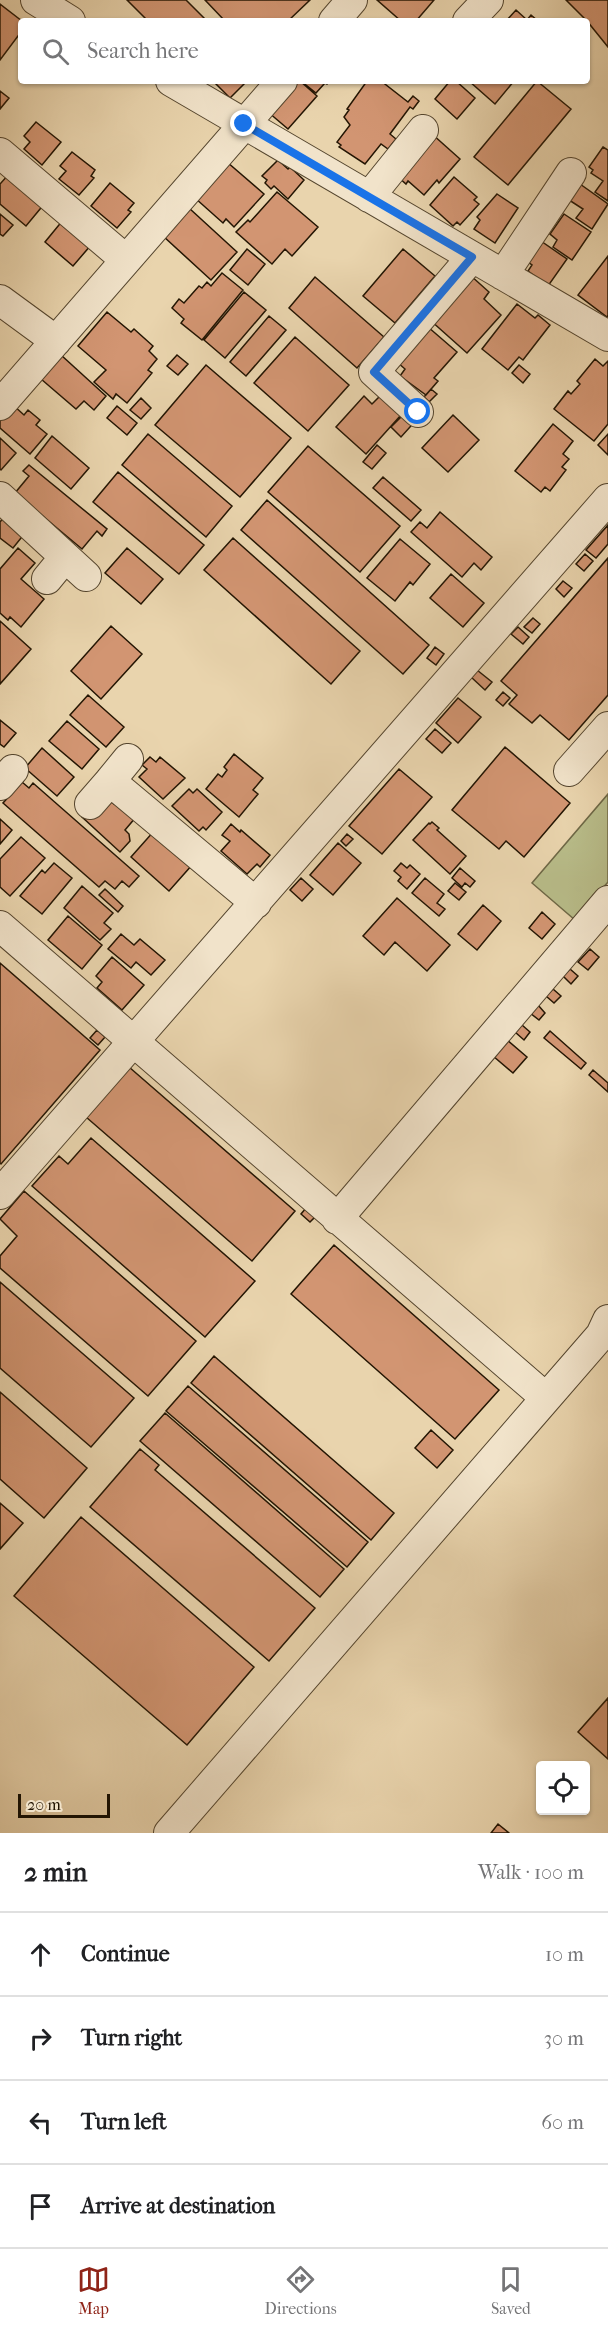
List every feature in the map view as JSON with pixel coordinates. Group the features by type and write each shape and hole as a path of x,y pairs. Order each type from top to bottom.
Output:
{"street":[{"path":"36,0 65,18"},
{"path":"337,18 352,0"},
{"path":"471,18 488,0"},
{"path":"176,84 608,336"},
{"path":"0,405 279,84"},
{"path":"369,197 423,130"},
{"path":"5,144 126,260"},
{"path":"503,275 571,173"},
{"path":"418,412 374,372 472,257"},
{"path":"0,300 56,341"},
{"path":"0,497 66,570"},
{"path":"0,1194 608,499"},
{"path":"569,771 608,727"},
{"path":"90,804 119,770 256,903"},
{"path":"337,1219 608,901"},
{"path":"0,926 546,1398"},
{"path":"169,1833 606,1329"}],"green space":[{"path":"608,794 608,882 575,920 532,883"}],"building":[{"path":"127,0 186,0 204,18 145,18"},
{"path":"205,0 310,0 291,18 222,18"},
{"path":"377,0 434,0 419,18 398,18"},
{"path":"566,0 608,0 608,47 590,25 590,18 584,18"},
{"path":"0,4 18,18 18,36 0,60"},
{"path":"516,10 525,18 509,18"},
{"path":"216,84 244,84 230,98"},
{"path":"292,84 303,84 317,96 288,129 268,112"},
{"path":"305,84 324,84 316,93"},
{"path":"365,84 385,84 408,102 413,96 419,101 413,109 410,107 390,134 396,139 388,149 381,144 365,164 339,147 341,145 337,142 350,125 344,117 349,110 347,109"},
{"path":"448,84 459,84 475,98 457,119 435,99"},
{"path":"472,84 512,84 495,104"},
{"path":"535,84 541,84 571,109 508,185 474,157"},
{"path":"0,91 9,98 0,109"},
{"path":"36,122 61,142 42,165 24,149 30,142 24,136"},
{"path":"432,134 460,159 439,183 437,180 424,195 408,181 406,184 397,176"},
{"path":"603,147 608,150 608,201 595,192 603,181 591,173 593,170 589,167"},
{"path":"72,152 95,170 91,176 94,178 79,195 59,179 66,171 60,166"},
{"path":"278,160 304,180 288,199 274,186 271,189 265,183 267,180 262,176"},
{"path":"227,162 264,194 234,227 226,219 223,223 195,198"},
{"path":"9,174 45,203 26,226 0,204 0,184"},
{"path":"454,177 477,197 474,200 479,204 460,225 457,222 453,226 430,205"},
{"path":"110,183 134,203 128,210 131,212 117,228 91,206"},
{"path":"580,184 608,204 592,229 576,218 583,209 569,200"},
{"path":"277,192 318,227 292,256 285,249 272,264 236,232 248,220 250,222"},
{"path":"497,194 518,208 495,243 474,229 480,220 477,217"},
{"path":"189,208 237,252 211,280 163,236"},
{"path":"0,214 13,225 3,236 0,234"},
{"path":"564,214 591,232 572,260 553,247 557,240 550,234"},
{"path":"63,220 91,245 73,266 45,242"},
{"path":"538,239 567,259 548,286 528,271 532,265 524,259"},
{"path":"247,249 265,264 248,285 230,270"},
{"path":"403,249 435,276 395,323 363,296"},
{"path":"608,256 608,315 607,317 578,295"},
{"path":"222,273 243,290 202,340 181,323 184,319 172,308 179,299 184,303 199,286 202,288 207,282 211,286"},
{"path":"470,275 489,292 484,299 501,315 467,353 430,320"},
{"path":"315,277 384,337 357,368 289,308"},
{"path":"244,292 266,310 225,358 204,340"},
{"path":"517,304 535,318 538,315 550,325 523,360 519,357 508,370 482,349"},
{"path":"107,312 131,332 134,329 153,346 149,351 157,359 148,370 152,373 127,403 116,394 113,399 94,382 106,370 78,346"},
{"path":"269,316 286,330 246,376 230,362"},
{"path":"428,327 457,352 434,378 438,381 426,395 400,376 405,369 397,362"},
{"path":"295,337 349,385 308,431 254,383"},
{"path":"61,355 106,396 94,410 84,401 76,409 41,379"},
{"path":"177,355 188,364 178,375 167,366"},
{"path":"595,359 603,366 608,361 608,424 594,441 554,409 568,391 571,394 580,384 577,381"},
{"path":"206,365 291,438 240,497 155,425"},
{"path":"519,365 530,374 523,383 512,373"},
{"path":"431,389 437,394 429,402 424,397"},
{"path":"364,396 372,404 380,396 401,415 366,454 336,427"},
{"path":"141,398 151,408 141,419 130,410"},
{"path":"13,405 24,415 28,410 40,420 36,425 47,434 30,454 0,428 0,420"},
{"path":"117,406 137,423 127,435 107,418"},
{"path":"410,408 419,417 401,437 391,427"},
{"path":"453,415 479,440 448,472 422,448"},
{"path":"553,424 573,441 563,454 569,459 562,467 566,470 550,491 545,487 541,492 515,471"},
{"path":"148,434 232,506 206,537 122,465"},
{"path":"608,434 608,455 598,445"},
{"path":"52,436 89,468 71,489 35,458"},
{"path":"0,438 16,453 1,470 0,469"},
{"path":"377,445 386,453 372,469 363,462"},
{"path":"308,446 400,526 360,572 268,492"},
{"path":"29,465 107,529 102,536 97,531 82,549 15,493 29,476 23,471"},
{"path":"118,472 204,545 179,574 93,502"},
{"path":"383,477 421,510 411,521 373,488"},
{"path":"267,500 429,645 403,674 241,530"},
{"path":"440,512 492,557 481,570 474,563 462,577 411,532 420,522 427,528"},
{"path":"5,516 25,533 13,548 0,538 0,522"},
{"path":"608,525 608,544 596,558 586,550"},
{"path":"233,538 360,651 331,684 204,570"},
{"path":"400,539 430,564 413,585 410,582 395,601 367,578"},
{"path":"18,548 35,563 21,579 44,599 21,627 10,617 8,620 0,613 0,569"},
{"path":"127,548 163,579 141,604 105,573"},
{"path":"585,554 593,561 584,571 576,564"},
{"path":"608,558 608,695 569,740 540,715 532,723 509,704 517,695 501,681"},
{"path":"451,574 484,603 463,627 430,598"},
{"path":"563,581 572,588 564,597 556,589"},
{"path":"533,618 540,624 532,633 524,627"},
{"path":"0,621 31,649 0,684"},
{"path":"111,626 142,654 101,699 71,671"},
{"path":"518,627 529,637 523,644 511,634"},
{"path":"435,647 444,654 436,665 427,658"},
{"path":"477,670 492,682 485,690 471,677"},
{"path":"503,692 510,698 503,706 496,700"},
{"path":"88,695 124,727 106,747 70,715"},
{"path":"458,698 481,717 458,743 436,723"},
{"path":"0,720 16,733 4,747 0,744"},
{"path":"67,721 99,749 82,769 49,741"},
{"path":"435,729 451,743 442,753 426,739"},
{"path":"505,747 570,803 524,857 506,841 499,849 452,810"},
{"path":"42,748 74,777 57,796 25,768"},
{"path":"234,754 263,778 253,790 258,794 239,817 206,789 218,774 222,777 227,770 224,767"},
{"path":"150,757 156,762 160,757 185,778 163,799 139,777 147,769 142,765"},
{"path":"399,769 432,797 382,854 349,826"},
{"path":"22,782 29,788 33,783 139,876 129,887 122,881 115,889 105,881 99,887 3,803"},
{"path":"189,789 193,793 197,789 222,812 206,830 203,827 199,831 172,806"},
{"path":"111,801 114,804 118,801 136,817 125,830 129,834 130,841 120,852 82,817 89,810"},
{"path":"0,819 12,830 0,844"},
{"path":"432,822 439,828 437,830 466,856 450,874 413,840"},
{"path":"231,824 270,855 260,867 257,864 247,874 221,851 230,841 222,835"},
{"path":"154,831 192,865 169,891 131,857"},
{"path":"347,834 353,839 346,846 341,841"},
{"path":"21,837 45,858 10,896 0,887 0,859"},
{"path":"338,843 361,863 333,895 310,875"},
{"path":"54,863 72,878 42,914 20,896 42,870 45,873"},
{"path":"401,863 407,868 410,865 420,874 407,889 398,881 401,877 394,871"},
{"path":"460,868 475,881 470,887 465,883 462,887 452,878"},
{"path":"301,878 313,889 302,901 290,890"},
{"path":"425,878 444,894 437,903 445,909 439,916 412,893"},
{"path":"455,883 466,892 459,900 448,891"},
{"path":"82,886 113,913 104,923 111,929 100,940 64,908"},
{"path":"105,889 123,906 118,912 99,895"},
{"path":"397,898 450,945 427,971 395,942 384,955 363,936"},
{"path":"483,905 501,921 477,950 458,934"},
{"path":"542,912 555,924 542,939 529,928"},
{"path":"68,916 102,945 82,969 48,940"},
{"path":"121,934 134,945 140,939 165,960 151,975 136,962 131,968 108,949"},
{"path":"590,949 599,957 588,970 578,962"},
{"path":"112,957 144,985 122,1010 97,988 102,982 96,976"},
{"path":"0,963 100,1050 1,1164 0,1163"},
{"path":"570,969 578,976 571,984 563,976"},
{"path":"553,989 561,996 554,1003 546,996"},
{"path":"538,1005 545,1013 539,1020 530,1013"},
{"path":"522,1025 530,1032 524,1040 515,1032"},
{"path":"97,1030 105,1037 98,1045 90,1038"},
{"path":"550,1031 586,1063 581,1069 544,1038"},
{"path":"507,1040 527,1057 513,1073 493,1056"},
{"path":"129,1067 295,1211 252,1261 86,1117"},
{"path":"593,1070 608,1083 608,1092 589,1075"},
{"path":"91,1138 255,1281 205,1337 32,1186 59,1156 68,1164"},
{"path":"24,1191 196,1341 148,1396 0,1268 0,1256 17,1236 0,1219"},
{"path":"306,1208 316,1216 310,1222 301,1214"},
{"path":"334,1245 499,1390 455,1439 291,1294"},
{"path":"0,1282 134,1398 91,1447 0,1368"},
{"path":"214,1356 394,1513 371,1540 191,1383"},
{"path":"188,1386 368,1542 347,1567 166,1411"},
{"path":"0,1392 87,1468 44,1518 0,1479"},
{"path":"165,1413 344,1569 320,1597 140,1441"},
{"path":"431,1430 453,1450 437,1468 415,1448"},
{"path":"140,1449 159,1465 155,1470 315,1608 269,1661 90,1507"},
{"path":"0,1503 23,1523 0,1549"},
{"path":"81,1517 254,1667 187,1745 14,1596"},
{"path":"608,1698 608,1759 578,1732"},
{"path":"498,1824 509,1833 491,1833"}],"route":[{"path":"244,124 472,257 374,372 418,412"}]}
